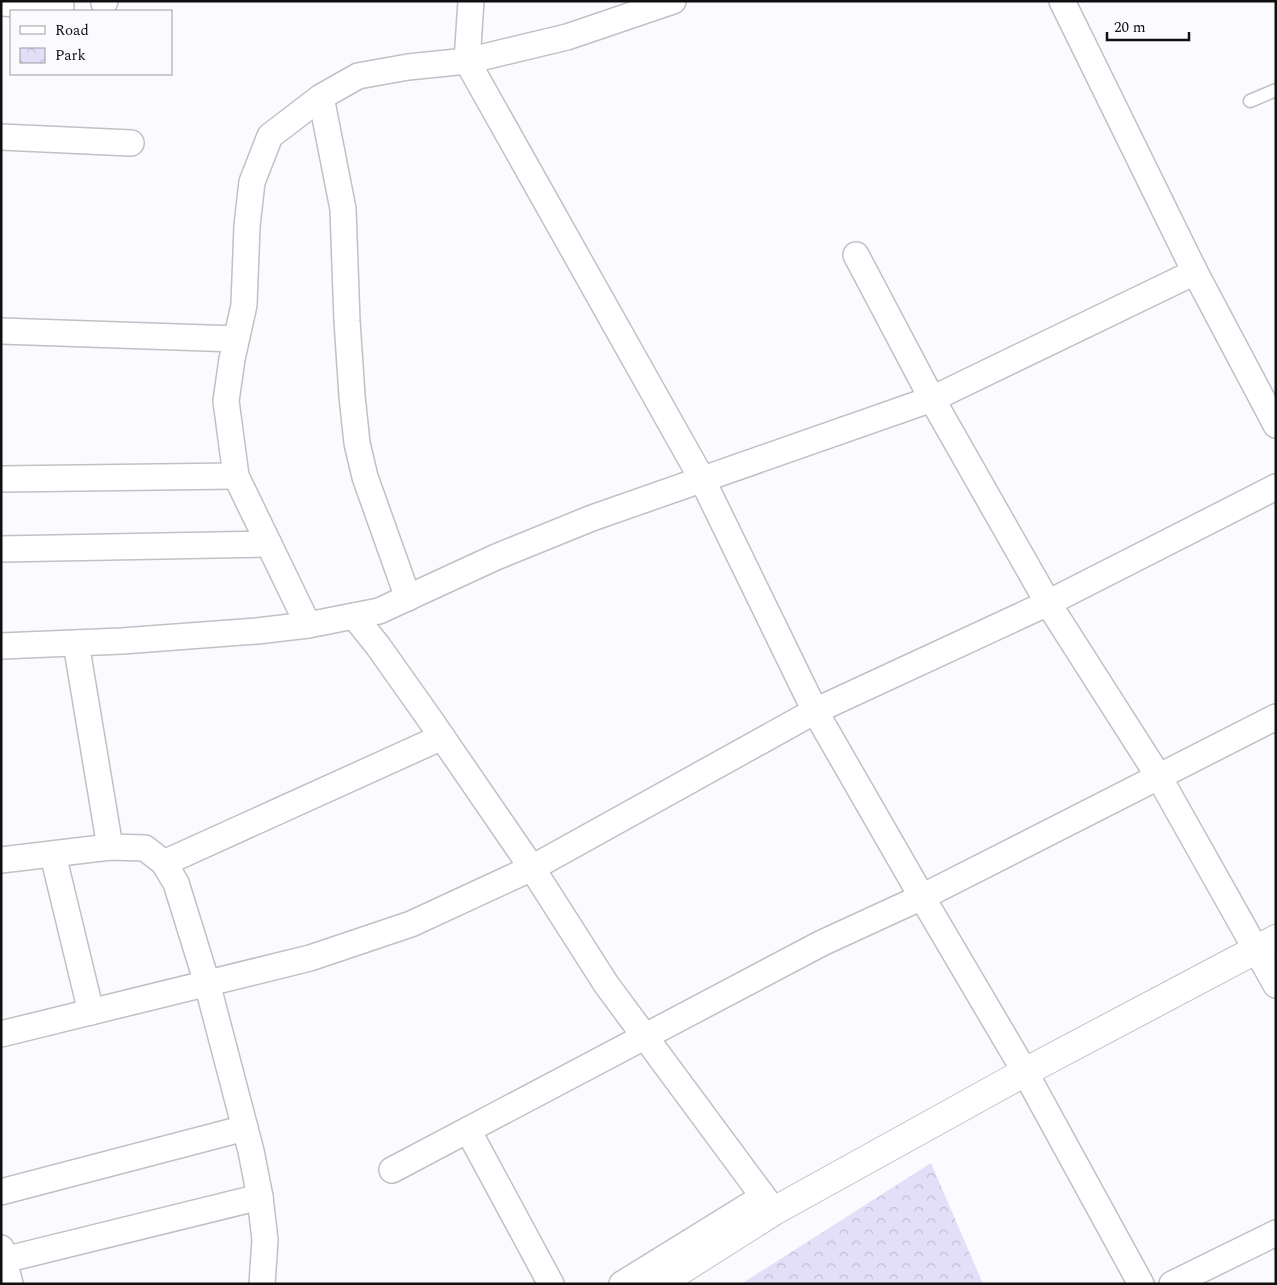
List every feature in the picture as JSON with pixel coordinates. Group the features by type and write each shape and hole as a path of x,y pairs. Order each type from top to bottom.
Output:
{"main road":[{"path":"659,1284 768,1204 1025,1072 1266,944"}],"street":[{"path":"471,1 467,61 702,479 816,711 1025,1072 1141,1284"},
{"path":"308,625 236,476 226,401 232,358 244,305 247,226 252,182 270,136 321,96 358,76 408,67 467,61 567,37 673,1"},
{"path":"1062,1 1195,272 1276,425"},
{"path":"1,3 61,6"},
{"path":"321,96 343,209 347,321 357,443 365,477 408,598"},
{"path":"1,137 131,143"},
{"path":"856,255 932,399 1048,603 1266,944 1276,985"},
{"path":"1,646 122,641 308,625 379,611 496,557 592,518 932,399 1195,272"},
{"path":"1,331 236,339"},
{"path":"1,479 236,476"},
{"path":"1,1034 310,958 411,924 532,868 816,711 1048,603 1276,487"},
{"path":"1,549 269,544"},
{"path":"354,616 378,646 532,868 606,984 768,1204 622,1284"},
{"path":"76,643 110,847"},
{"path":"392,1170 822,943 922,897 1276,718"},
{"path":"164,863 442,737"},
{"path":"1,860 110,847 145,848 164,863 176,883 207,983 245,1128 260,1197 265,1240 262,1284"},
{"path":"53,855 91,1012"},
{"path":"1,1192 245,1128"},
{"path":"468,1130 551,1284"},
{"path":"10,1284 3,1254 260,1197"},
{"path":"1172,1284 1276,1233"}],"lane":[{"path":"1250,101 1276,90"}],"green space":[{"path":"931,1163 983,1284 741,1284"}]}
